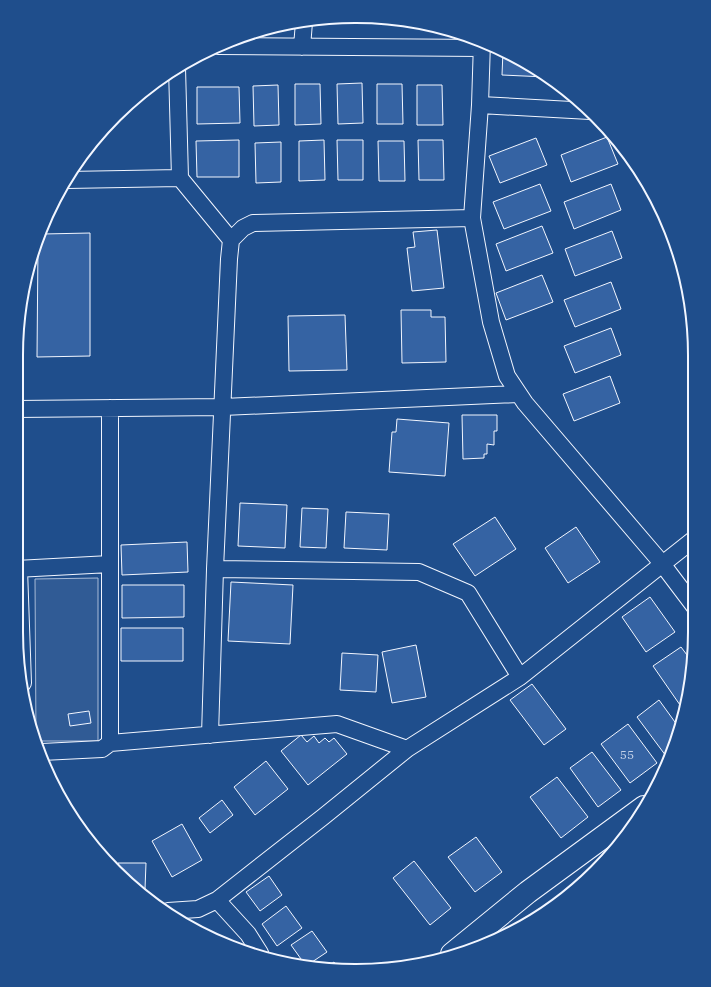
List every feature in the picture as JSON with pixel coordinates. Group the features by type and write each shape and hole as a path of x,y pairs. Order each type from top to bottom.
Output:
{"main road":[{"path":"462,946 528,892 632,816"}],"street":[{"path":"302,47 304,27"},
{"path":"233,46 474,45"},
{"path":"482,48 480,105 472,218 492,322 507,376 525,403 662,565 688,598"},
{"path":"177,75 180,178 231,240"},
{"path":"480,105 580,110"},
{"path":"74,180 180,178"},
{"path":"210,735 215,569 231,240 243,228 253,223 472,218"},
{"path":"23,409 223,407 518,394"},
{"path":"110,408 110,743"},
{"path":"175,911 198,909 216,900 323,817 407,749 520,677 688,545"},
{"path":"23,569 110,564"},
{"path":"215,569 419,572 468,593 520,677"},
{"path":"46,752 102,749 110,743 337,724 407,749"},
{"path":"216,900 248,934 257,949"}],"shaded area":[{"path":"98,578 98,741 42,741 36,723 35,579"}],"building":[{"path":"503,57 536,77 502,75"},
{"path":"362,83 363,123 338,124 337,84"},
{"path":"295,84 320,84 321,124 295,125"},
{"path":"377,84 402,84 403,124 377,124"},
{"path":"278,85 279,125 254,126 253,86"},
{"path":"417,85 442,85 443,125 417,125"},
{"path":"197,87 239,87 240,123 197,124"},
{"path":"606,137 618,164 571,182 561,155"},
{"path":"536,138 547,165 500,183 489,156"},
{"path":"239,140 239,177 197,177 196,141"},
{"path":"324,140 325,180 299,181 299,141"},
{"path":"337,140 363,140 363,180 338,180"},
{"path":"418,140 443,140 444,180 419,180"},
{"path":"378,141 404,141 405,181 379,181"},
{"path":"281,142 281,182 256,183 255,143"},
{"path":"540,184 551,211 504,229 493,202"},
{"path":"611,184 621,210 574,229 564,202"},
{"path":"542,226 553,253 506,271 496,244"},
{"path":"437,230 444,288 412,291 407,248 415,247 413,232"},
{"path":"612,231 622,258 575,276 565,249"},
{"path":"90,233 90,356 37,357 38,258 46,234"},
{"path":"542,275 553,302 506,320 496,293"},
{"path":"611,282 621,309 575,327 564,300"},
{"path":"401,310 431,310 431,317 445,317 446,362 402,363"},
{"path":"345,315 347,370 289,371 288,316"},
{"path":"611,328 621,355 575,373 564,346"},
{"path":"610,376 620,403 574,421 563,394"},
{"path":"462,415 497,415 497,431 494,431 494,445 487,444 487,454 484,454 484,458 463,459"},
{"path":"397,419 449,423 445,476 389,472 392,432 396,432"},
{"path":"240,503 287,505 285,548 238,546"},
{"path":"302,508 328,509 326,548 300,547"},
{"path":"346,512 389,514 387,550 344,548"},
{"path":"495,517 516,549 475,576 453,544"},
{"path":"576,527 600,562 568,583 545,548"},
{"path":"187,542 188,572 122,575 121,545"},
{"path":"231,582 293,585 290,644 228,641"},
{"path":"122,585 184,585 184,617 122,618"},
{"path":"650,597 675,632 646,652 622,617"},
{"path":"121,628 183,628 183,661 121,661"},
{"path":"416,645 426,697 392,703 382,652"},
{"path":"681,647 687,655 680,705 653,666"},
{"path":"342,653 378,655 376,692 340,690"},
{"path":"532,684 566,729 544,745 510,700"},
{"path":"659,700 675,723 665,754 637,717"},
{"path":"89,711 91,723 70,726 68,714"},
{"path":"628,724 657,763 630,783 601,744"},
{"path":"301,735 307,742 314,736 319,743 325,738 329,742 334,738 347,754 308,785 281,751"},
{"path":"592,752 621,790 598,807 570,768"},
{"path":"266,761 288,789 255,815 234,787"},
{"path":"557,777 588,817 561,838 530,797"},
{"path":"222,800 233,815 210,833 199,818"},
{"path":"182,824 202,860 172,877 152,841"},
{"path":"476,837 502,872 475,892 448,857"},
{"path":"414,861 451,908 430,925 393,878"},
{"path":"118,863 146,863 145,888 120,867"},
{"path":"269,876 282,895 260,911 246,892"},
{"path":"286,906 302,928 277,946 262,924"},
{"path":"312,931 327,952 313,961 301,959 291,945"}]}
